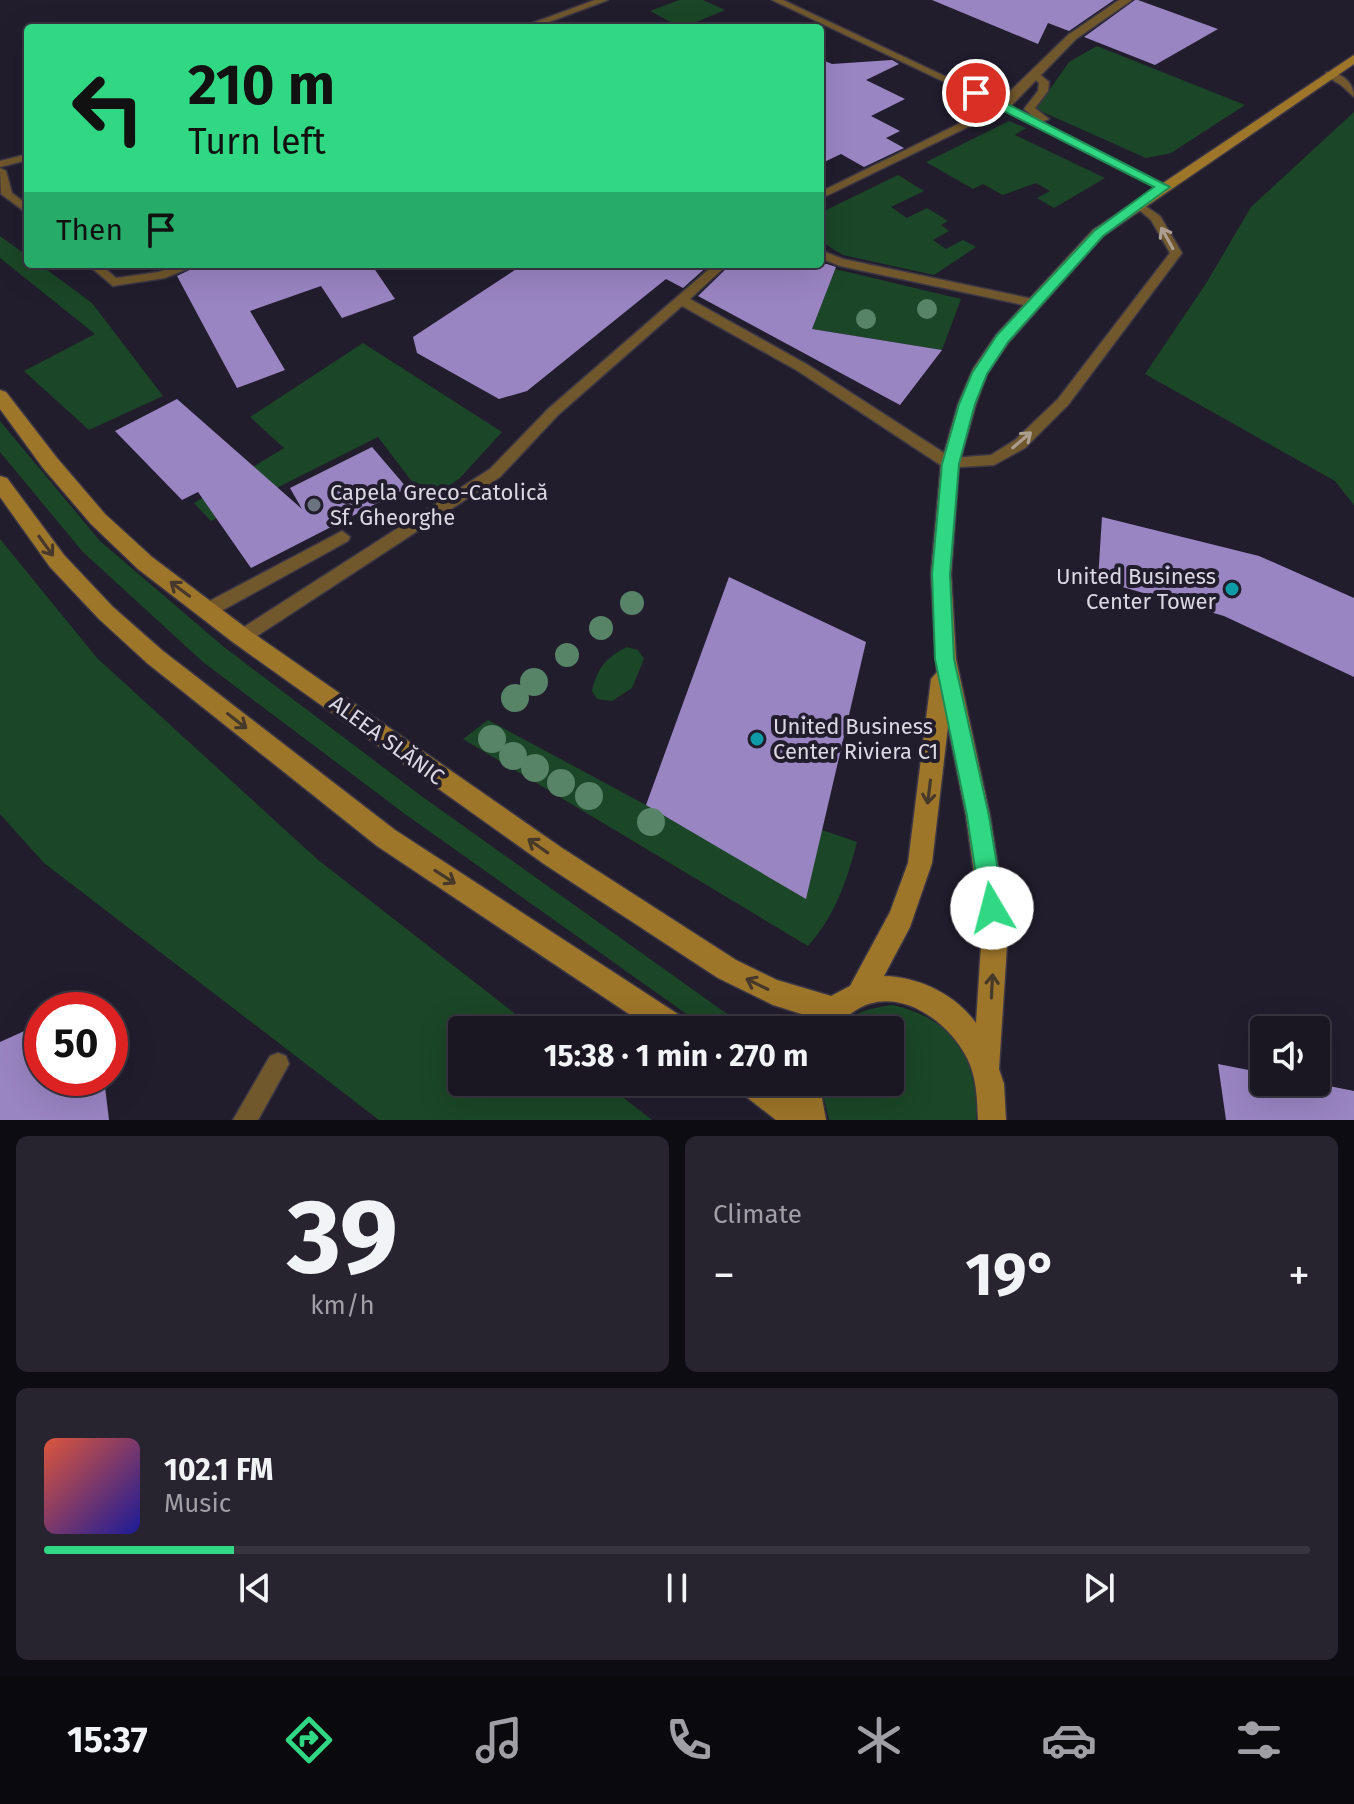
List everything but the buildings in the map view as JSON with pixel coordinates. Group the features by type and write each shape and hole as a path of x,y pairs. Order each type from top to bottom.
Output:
{"main road":[{"path":"992,1120 994,1099 987,1064 995,930 978,816 945,659 941,574 950,464 967,404 979,373 1002,339 1098,233 1354,59"},
{"name":"ALEEA SLĂNIC","path":"0,396 50,463 98,519 145,563 242,637 553,856 714,961 817,1016"},
{"path":"0,483 57,561 106,613 155,657 386,838 656,1016"},
{"path":"829,1016 861,991 901,918 920,863 945,659"},
{"path":"861,991 898,988 934,1001 966,1027 987,1064"},
{"path":"768,1096 799,1120"},
{"path":"808,1096 812,1120"}],"street":[{"path":"1003,106 1072,37 1126,0"}],"lane":[{"path":"535,24 604,0"},
{"path":"776,0 1169,183"},
{"path":"1034,74 1044,82 1043,91 1029,109 1033,114 1169,183"},
{"path":"1329,74 1345,83 1354,94"},
{"path":"824,194 1003,106"},
{"path":"0,164 24,158"},
{"path":"0,171 7,194 24,208"},
{"path":"682,300 803,368 950,464 994,460 1020,444 1063,402 1176,253 1156,218 1138,204"},
{"path":"824,256 840,262 1033,303"},
{"path":"97,268 113,282 161,275 181,268"},
{"path":"242,637 495,473 553,412 718,268"},
{"path":"208,610 342,537"},
{"path":"245,1120 278,1064"}],"green space":[{"path":"679,0 703,0 725,10 692,24 674,24 650,11"},
{"path":"1097,46 1245,105 1171,153 1146,158 1036,109 1069,62"},
{"path":"1354,112 1354,505 1335,481 1145,374 1207,282 1251,207"},
{"path":"1009,121 1026,128 1015,135 1105,178 1054,208 1037,198 1050,191 1036,183 1003,195 983,184 973,189 926,162"},
{"path":"898,175 924,191 891,207 907,218 927,208 948,221 941,225 949,231 933,240 946,249 963,240 976,247 934,275 843,255 824,243 824,211"},
{"path":"0,236 24,253 24,268 44,268 92,303 163,396 89,430 24,371 95,334 0,258"},
{"path":"835,269 961,299 942,350 812,329"},
{"path":"363,343 502,432 459,479 426,500 378,437 211,521 194,503 284,448 250,417"},
{"path":"0,421 100,541 224,647 420,795 730,1016 689,1016 405,814 203,662 83,552 0,452"},
{"path":"0,539 97,658 317,859 518,1016 448,1016 448,1096 621,1096 652,1120 379,1120 44,863 0,814"},
{"path":"627,647 638,650 644,659 632,688 612,701 597,699 592,691 600,670 613,655"},
{"path":"488,720 646,805 822,830 857,842 833,910 808,946 463,739"},
{"path":"893,1005 914,1011 947,1031 967,1061 973,1079 976,1120 829,1120 823,1096 904,1096 904,1016 855,1016"}],"place":[{"name":"Capela Greco-Catolică Sf. Gheorghe","path":"314,505"},
{"name":"United Business Center Tower","path":"1232,589"},
{"name":"United Business Center Riviera C1","path":"757,739"}],"route":[{"path":"976,93 1163,187 1098,233 1002,339 979,373 950,464 941,574 945,659 978,816 992,908"}]}
